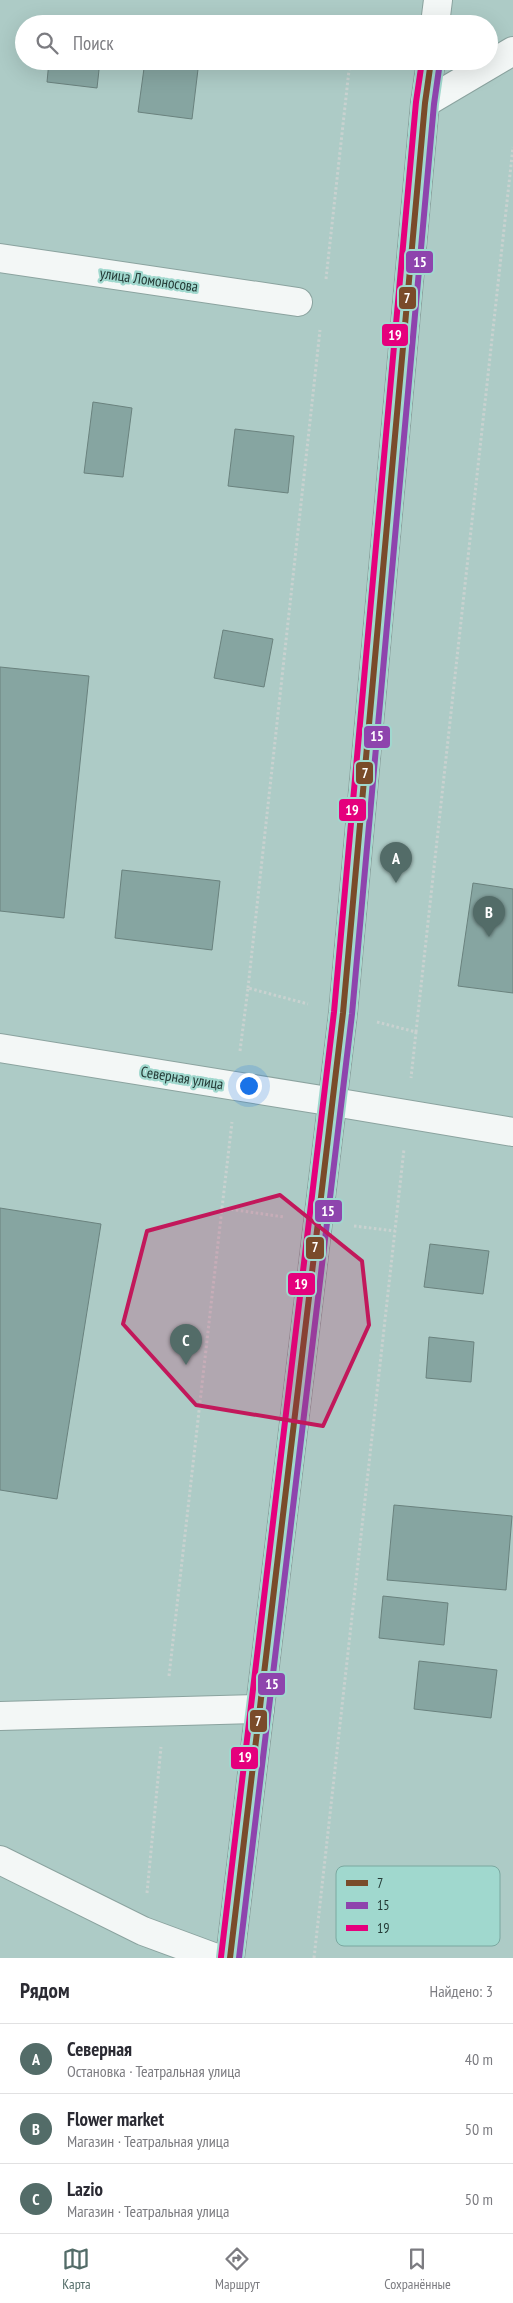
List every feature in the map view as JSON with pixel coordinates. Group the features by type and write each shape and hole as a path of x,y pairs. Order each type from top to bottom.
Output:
{"main road":[{"path":"436,15 438,0"},
{"path":"498,60 513,51"},
{"path":"230,1958 334,1102 425,103 430,70"},
{"path":"425,103 481,70"},
{"name":"улица Ломоносова","path":"0,258 298,302"},
{"name":"Северная улица","path":"0,1048 513,1132"},
{"path":"0,1716 260,1709"},
{"path":"0,1860 143,1931 216,1958"}],"path":[{"path":"325,288 349,70"},
{"path":"416,1032 513,147"},
{"path":"248,988 320,327"},
{"path":"314,1958 408,1114"},
{"path":"143,1931 165,1712 222,1208 395,1231"}],"highlighted area":[{"path":"280,1195 362,1261 369,1325 323,1426 196,1405 123,1324 147,1231"}],"building":[{"path":"48,70 99,70 97,88 47,82"},
{"path":"144,70 198,70 192,119 138,112"},
{"path":"93,402 132,408 123,477 84,473"},
{"path":"235,429 294,436 288,493 228,486"},
{"path":"223,630 273,639 264,687 214,678"},
{"path":"0,667 89,676 64,918 0,911"},
{"path":"122,870 220,881 212,950 115,938"},
{"path":"473,883 513,889 513,993 458,986"},
{"path":"0,1208 101,1224 57,1499 0,1490"},
{"path":"430,1244 489,1251 483,1294 424,1287"},
{"path":"429,1337 474,1342 471,1382 426,1378"},
{"path":"394,1505 512,1516 506,1590 387,1580"},
{"path":"383,1596 448,1603 444,1645 379,1638"},
{"path":"419,1661 497,1670 491,1718 414,1709"}],"transit line":[{"name":"19","path":"221,1957 334,1012 416,102 421,70"},
{"name":"7","path":"230,1958 343,1013 425,103 430,70"},
{"name":"15","path":"239,1958 352,1014 434,104 439,70"}],"place":[{"name":"Северная","path":"396,883"},
{"name":"Flower market","path":"489,937"},
{"name":"Lazio","path":"186,1365"}]}
